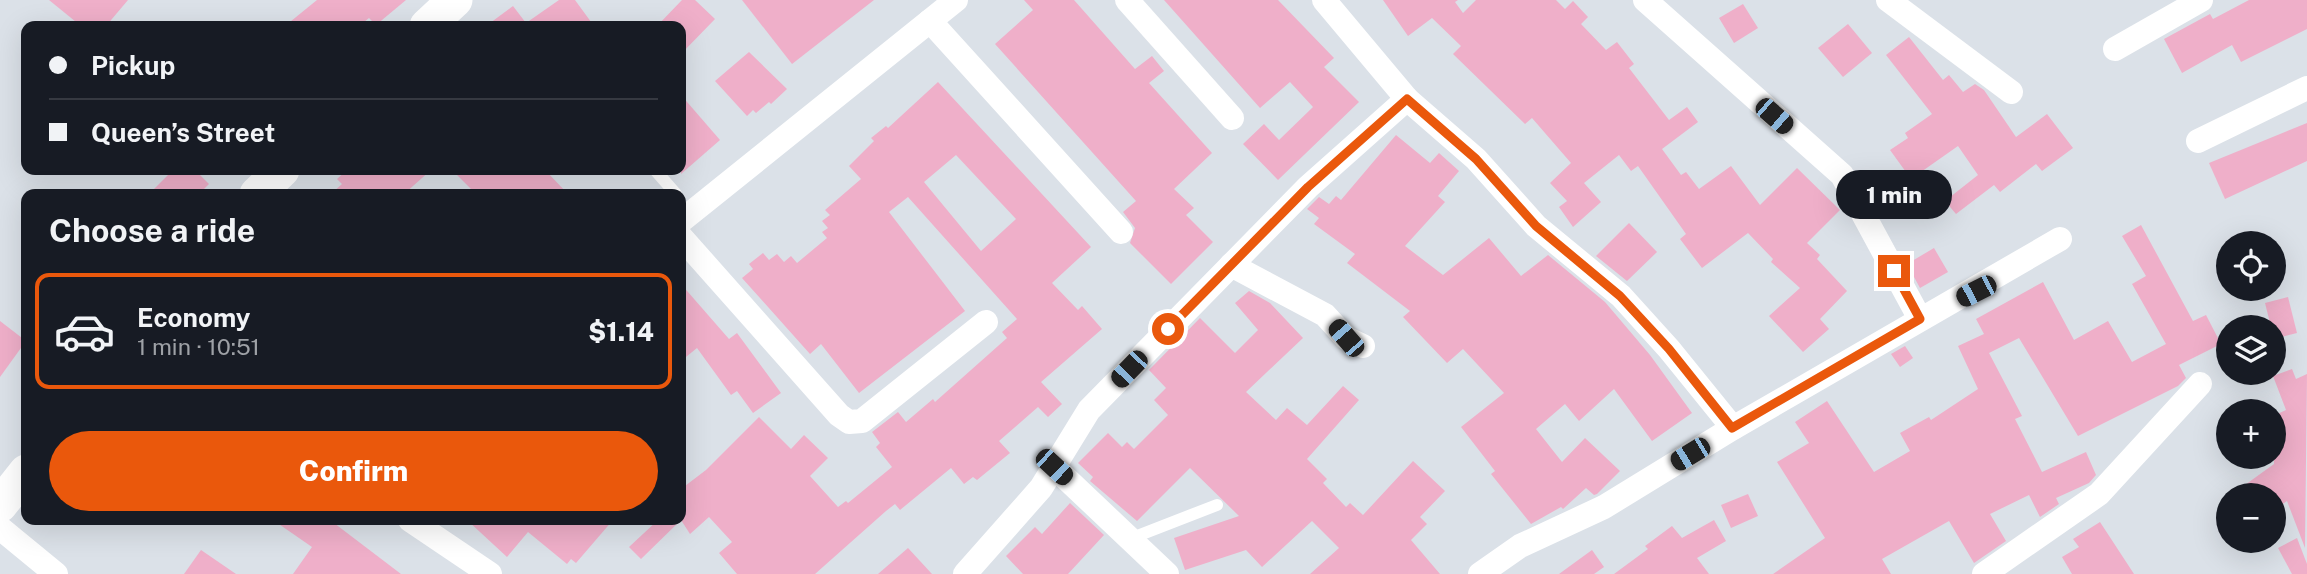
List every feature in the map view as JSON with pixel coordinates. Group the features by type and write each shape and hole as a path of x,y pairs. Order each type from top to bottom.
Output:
{"street":[{"path":"432,21 455,0"},
{"path":"686,204 956,0"},
{"path":"1127,0 1232,118"},
{"path":"1324,0 1407,99 1476,159 1536,226 1620,296 1669,349 1732,428"},
{"path":"1645,0 1842,175 1920,319"},
{"path":"1888,0 2011,92"},
{"path":"2115,48 2201,0"},
{"path":"930,21 1121,232"},
{"path":"2198,141 2307,88"},
{"path":"965,574 1041,488 1089,410 1308,187 1407,99"},
{"path":"262,189 277,175"},
{"path":"1480,574 1520,546 1604,507 1732,428 1920,319 1976,291 2060,239"},
{"path":"686,243 839,415 849,422 862,421 986,322"},
{"path":"1231,265 1325,315 1346,338 1363,346"},
{"path":"1984,574 2099,494 2200,384"},
{"path":"1054,467 1167,574"},
{"path":"0,505 21,478"},
{"path":"417,525 490,574"},
{"path":"0,528 55,574"}],"lane":[{"path":"658,175 668,189"},
{"path":"1132,538 1217,505"}],"building":[{"path":"49,0 128,0 110,21 75,21"},
{"path":"317,0 406,0 381,21 372,21 369,18 365,21 291,21"},
{"path":"559,0 575,0 590,21 529,21"},
{"path":"682,0 695,0 715,19 686,49 686,21 662,21"},
{"path":"742,0 874,0 792,64"},
{"path":"1024,0 1074,0 1135,69 1152,56 1164,71 1149,83 1212,153 1174,189 1194,208 1186,215 1213,242 1171,284 1130,243 1135,228 1123,212 1136,201 995,44 1033,10"},
{"path":"1164,0 1278,0 1334,58 1324,67 1359,102 1278,180 1243,144 1264,124 1279,140 1313,107 1290,82 1260,108"},
{"path":"1383,0 1458,0 1455,2 1463,13 1476,0 1556,0 1565,9 1573,1 1588,17 1581,24 1606,50 1617,42 1634,64 1629,68 1669,120 1687,107 1698,122 1662,149 1681,175 1686,172 1699,189 1731,166 1760,205 1797,168 1840,210 1807,243 1820,255 1817,259 1847,291 1820,319 1829,329 1803,352 1769,316 1800,288 1771,262 1773,259 1748,233 1702,268 1680,239 1686,234 1638,166 1631,171 1619,155 1584,183 1601,202 1573,227 1559,207 1567,201 1550,183 1571,163 1532,118 1525,124 1453,54 1461,46 1432,18 1408,36"},
{"path":"2249,0 2307,0 2307,29 2241,62 2232,45 2182,73 2164,39 2210,14 2213,19"},
{"path":"1743,4 1758,28 1734,43 1719,18"},
{"path":"513,6 524,21 493,21"},
{"path":"1848,24 1872,53 1843,77 1818,48"},
{"path":"1909,37 1943,80 1949,75 1963,92 1975,84 1984,90 2016,137 2047,114 2073,148 2042,171 2036,164 2000,192 1994,185 1956,214 1945,201 1978,175 1958,146 1911,179 1890,150 1908,138 1905,133 1932,114 1886,55"},
{"path":"749,52 787,89 771,104 769,102 756,113 753,110 747,116 715,81"},
{"path":"938,82 1091,247 1052,283 1078,310 1082,306 1102,329 1041,382 1062,404 1048,417 1038,407 999,441 1010,453 977,480 973,477 964,484 951,468 900,510 895,504 886,511 815,574 737,574 719,553 732,542 709,517 690,534 684,525 686,485 706,470 759,417 791,449 804,435 828,458 810,476 838,507 846,501 848,503 892,467 876,447 880,443 872,432 898,412 906,422 933,399 935,402 1007,338 1002,332 1017,319 908,197 889,212 965,311 859,393 821,344 810,354 742,278 753,269 749,264 763,253 769,260 777,254 784,262 791,256 797,263 827,238 822,232 828,228 822,221 830,215 825,210 861,179 849,166 874,141 871,138 886,126 888,128","holes":["956,155 1016,219 981,251 924,182"]},
{"path":"686,101 720,140 686,170"},
{"path":"2307,123 2307,161 2225,199 2209,163"},
{"path":"1396,135 1430,163 1439,153 1459,171 1438,196 1445,202 1405,246 1443,275 1489,238 1521,276 1548,255 1605,302 1650,355 1692,413 1652,441 1614,389 1579,421 1565,404 1536,429 1562,462 1585,438 1620,471 1597,494 1594,495 1586,488 1563,509 1561,507 1531,524 1491,474 1495,471 1461,427 1504,393 1463,349 1447,363 1403,317 1410,311 1347,263 1355,254 1314,224 1319,218 1307,209 1319,197 1329,204 1336,196 1341,200"},
{"path":"168,175 200,175 209,184 204,189 154,189"},
{"path":"341,175 425,175 410,189 336,189 342,184 337,179"},
{"path":"457,175 550,175 563,189 471,189"},
{"path":"1629,223 1657,252 1627,281 1596,256"},
{"path":"2141,225 2193,321 2206,315 2216,334 2216,346 2179,365 2186,378 2178,386 2078,436 2019,338 1989,353 2022,416 2015,419 2042,472 2086,452 2096,475 2089,483 2056,498 2059,504 2040,517 2029,495 1990,514 2006,541 1974,563 1949,521 1882,559 1891,574 1773,574 1825,538 1777,462 1809,443 1795,422 1827,401 1874,472 1910,451 1900,433 1929,417 1931,420 1978,389 1958,346 1984,334 1976,319 2043,282 2074,340 2108,321 2132,362 2166,344 2132,284 2146,276 2122,236"},
{"path":"1934,248 1948,272 1920,288 1907,264"},
{"path":"686,290 729,339 737,333 781,393 753,413 737,391 731,395 697,348 686,357"},
{"path":"1249,291 1270,303 1303,338 1246,392 1276,420 1287,408 1307,425 1343,386 1359,400 1307,459 1327,479 1323,483 1346,507 1350,503 1363,515 1413,461 1445,491 1420,517 1427,524 1411,540 1440,574 1310,574 1339,548 1312,521 1262,567 1246,550 1185,570 1174,538 1239,516 1190,468 1137,521 1090,481 1093,477 1078,463 1108,433 1122,447 1127,442 1134,449 1168,415 1154,400 1166,388 1149,370 1200,318 1235,353 1258,330 1235,303"},
{"path":"2286,298 2297,333 2286,336 2286,315 2268,315 2265,303 2286,301"},
{"path":"0,321 21,337 21,348 0,377"},
{"path":"1905,346 1913,358 1900,367 1891,354"},
{"path":"2292,369 2296,379 2307,374 2305,548 2286,502 2286,483 2248,483 2267,469 2286,469 2286,399 2282,399 2276,385 2286,385 2286,371"},
{"path":"1748,494 1758,516 1731,528 1721,505"},
{"path":"1070,503 1104,535 1068,574 1023,574 1006,556 1035,527 1042,534"},
{"path":"1714,520 1726,541 1697,558 1709,574 1614,574 1648,549 1645,546 1672,526 1682,538"},
{"path":"2100,522 2134,574 2072,574 2062,557 2079,547 2073,539"},
{"path":"280,525 337,525 401,574 293,574 312,547"},
{"path":"472,525 609,525 576,563 571,559 567,564 528,532 507,557"},
{"path":"653,525 676,525 641,559 629,547"},
{"path":"2297,538 2307,564 2307,574 2292,574 2281,553 2286,553 2286,544"},
{"path":"908,548 932,574 878,574"},
{"path":"201,550 236,574 184,574"},
{"path":"1592,550 1604,567 1594,574 1559,574"}],"route":[{"path":"1168,329 1308,187 1353,144 1407,99 1476,159 1536,226 1620,296 1669,349 1732,428 1920,319 1894,271"}]}
